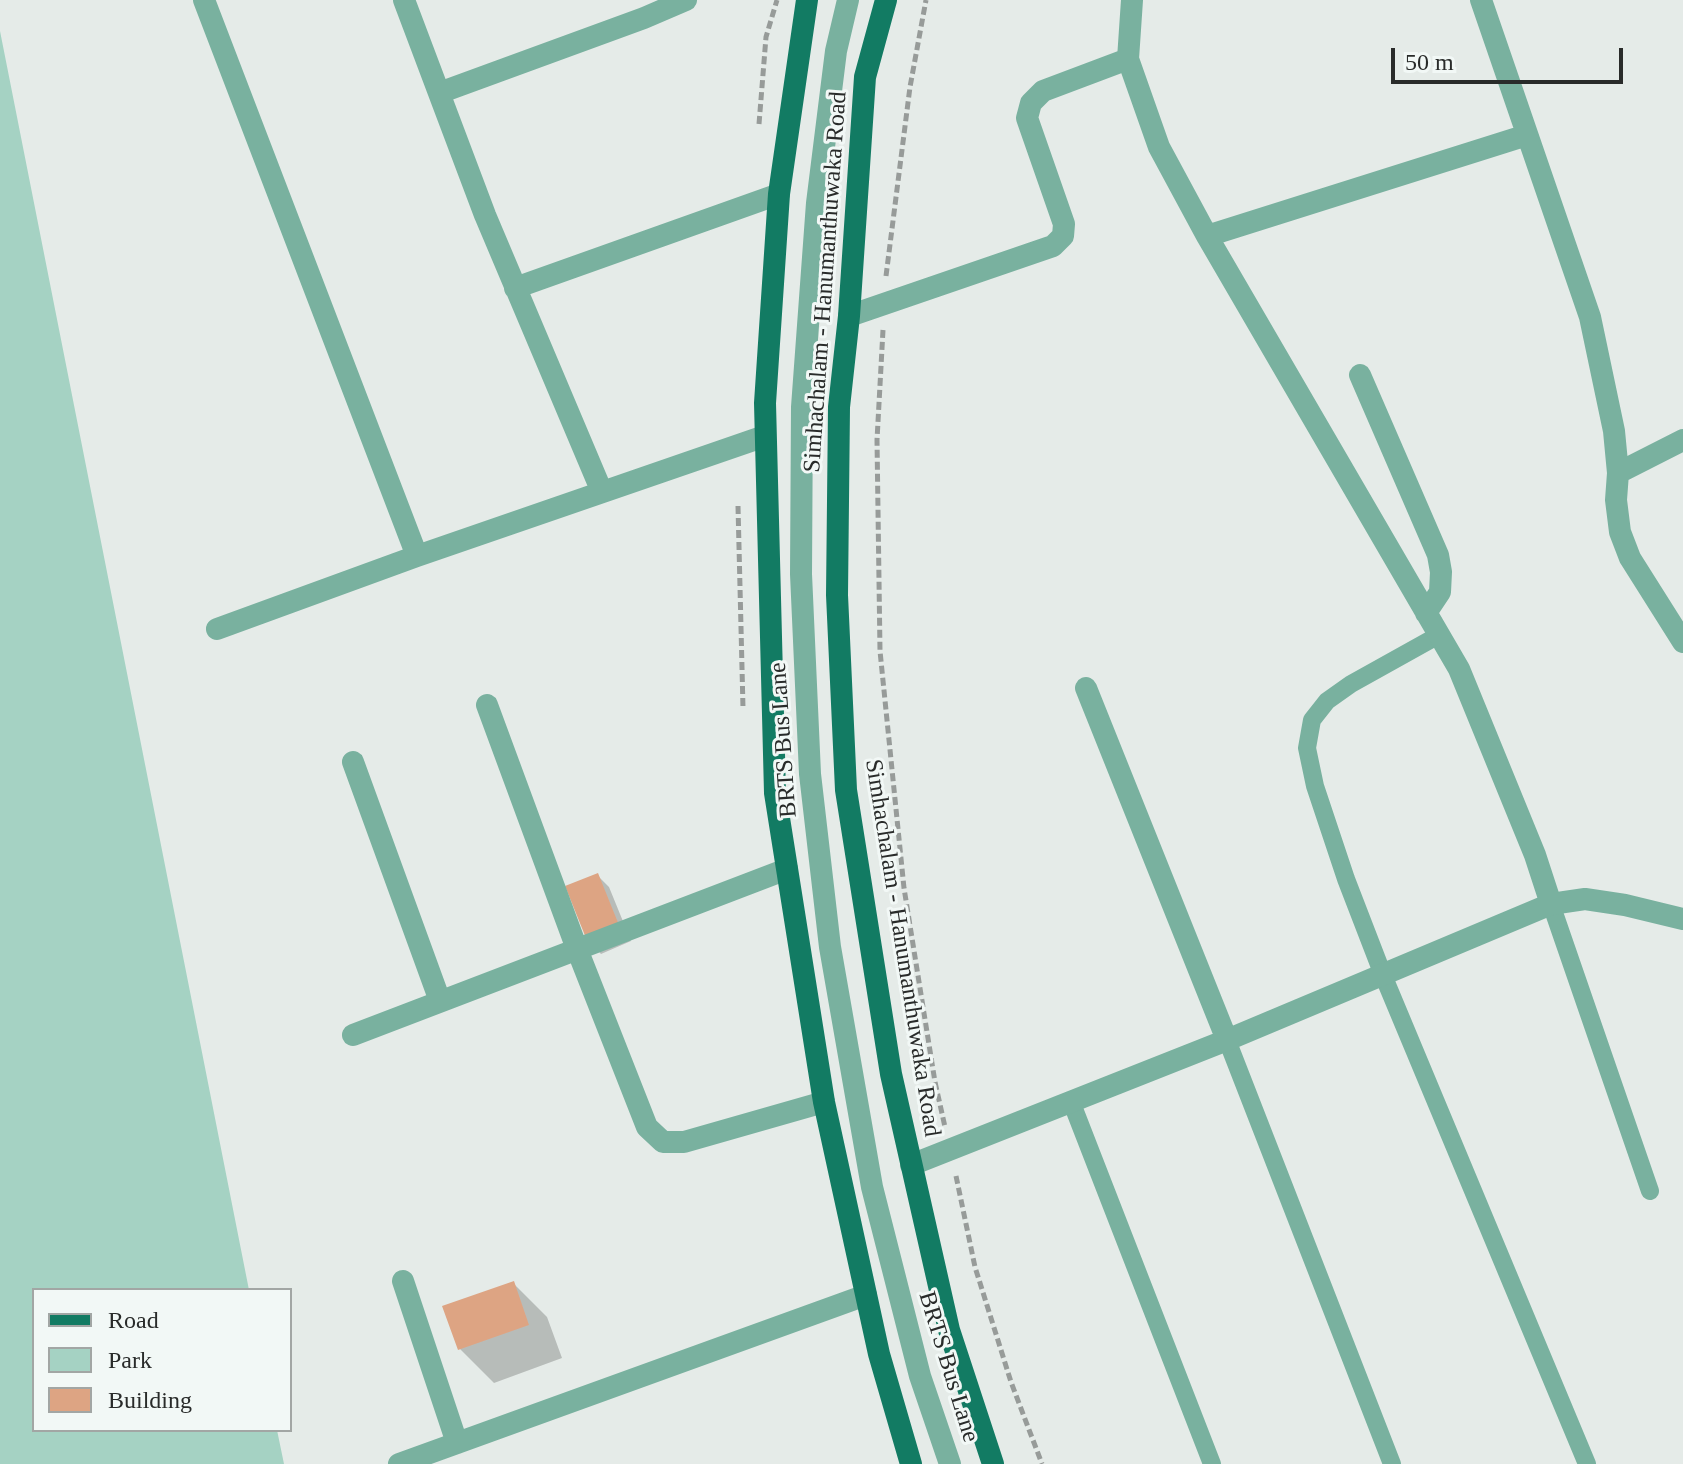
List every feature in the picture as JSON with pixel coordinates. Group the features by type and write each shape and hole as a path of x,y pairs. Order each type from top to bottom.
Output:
{"main road":[{"name":"Simhachalam - Hanumanthuwaka Road","path":"807,0 779,194 765,436 775,793 824,1102 879,1354 911,1464"},
{"name":"Simhachalam - Hanumanthuwaka Road","path":"886,0 865,77 849,316 839,407 837,579 846,790 891,1074 949,1330 993,1464"}],"street":[{"path":"204,0 417,556"},
{"path":"404,0 515,288 602,492"},
{"path":"439,93 686,0"},
{"name":"BRTS Bus Lane","path":"848,0 836,51 817,203 802,407 801,574 810,774 830,947 872,1187 920,1376 950,1464"},
{"path":"1132,0 1128,59 1159,147 1207,236 1459,669 1535,855 1551,904"},
{"path":"1481,0 1590,317 1614,431 1620,532 1630,558 1683,642"},
{"path":"849,316 1053,246 1063,236 1064,224 1027,118 1031,103 1043,91 1128,59"},
{"path":"1207,236 1527,135"},
{"path":"515,288 779,194"},
{"path":"1360,375 1438,555 1440,592 1426,613"},
{"path":"217,629 417,556 765,436"},
{"path":"1618,473 1683,440"},
{"path":"1086,688 1227,1040"},
{"path":"487,705 647,1127 663,1142 684,1142 824,1102"},
{"path":"353,762 440,1001"},
{"path":"353,1035 787,869"},
{"path":"911,1165 1227,1040 1551,904 1585,899 1683,919"},
{"path":"403,1281 457,1443"},
{"path":"399,1464 866,1295"}],"lane":[{"path":"1439,635 1351,684 1327,701 1312,720 1307,748 1315,786 1346,879 1383,975 1587,1464"},
{"path":"1551,904 1650,1191"},
{"path":"1227,1040 1392,1464"},
{"path":"1071,1101 1212,1464"}],"path":[{"path":"926,0 910,87 887,258 877,440 880,651 904,888 935,1082 975,1267 1011,1382 1042,1464"}],"green space":[{"path":"0,31 249,1288 32,1288 32,1432 277,1432 284,1464 0,1464"}],"building":[{"path":"598,873 621,930 588,943 565,886"},
{"path":"514,1281 529,1325 458,1350 442,1306"}]}
